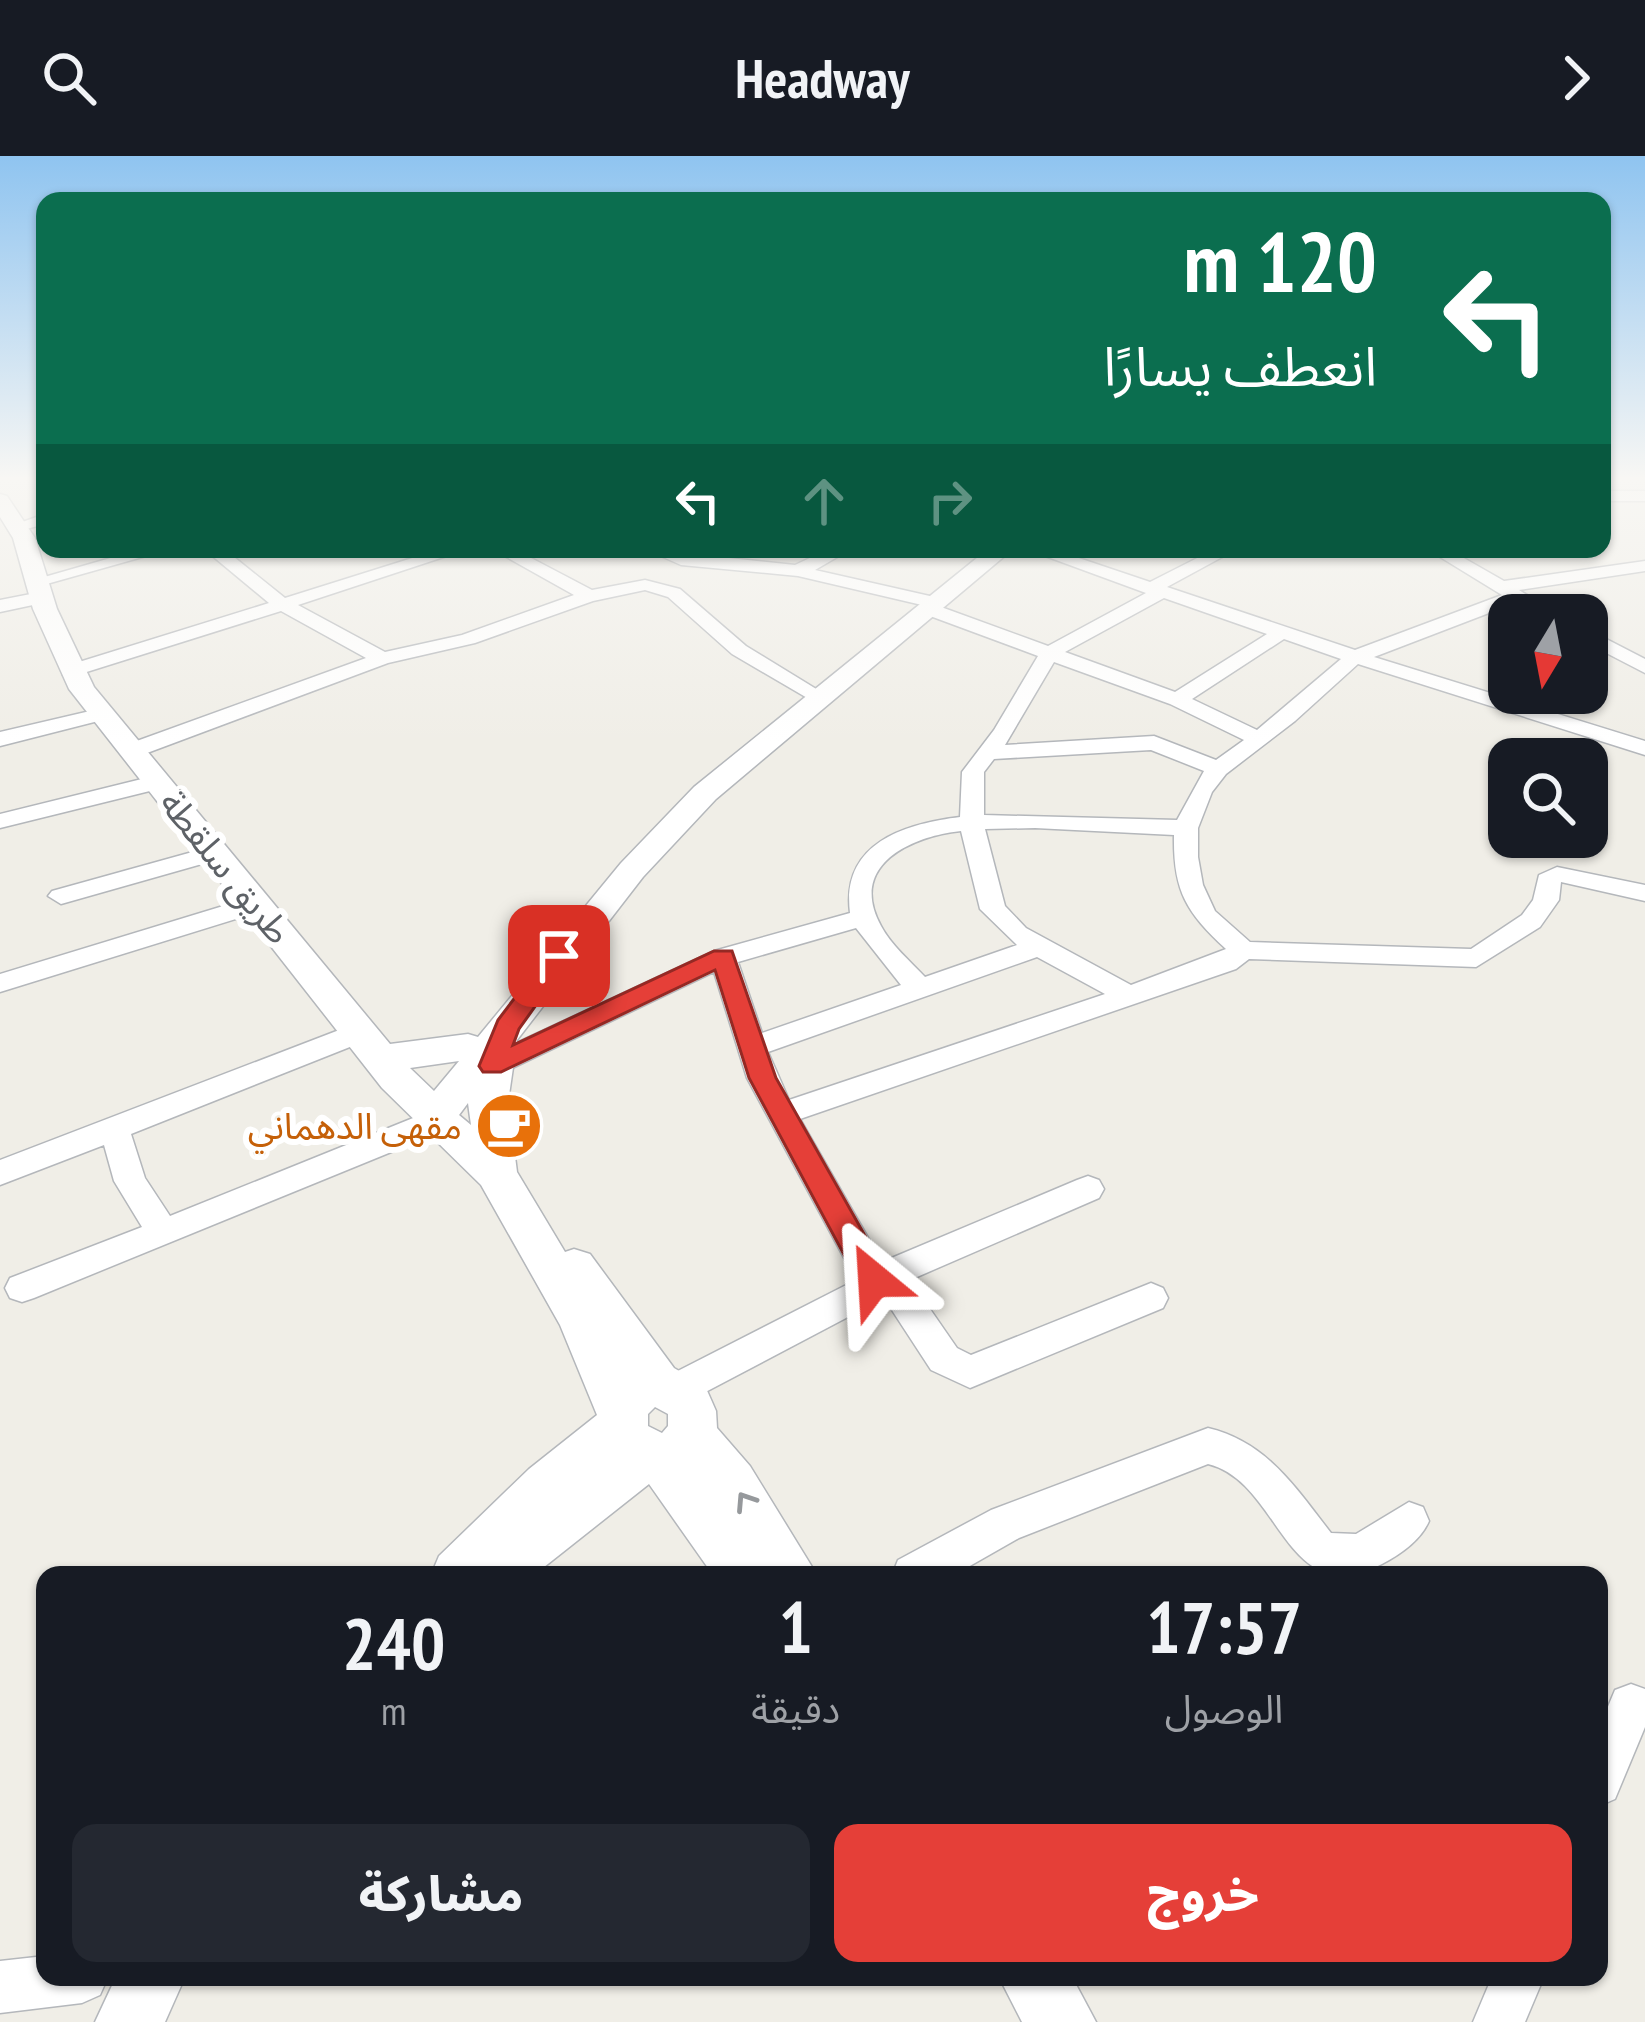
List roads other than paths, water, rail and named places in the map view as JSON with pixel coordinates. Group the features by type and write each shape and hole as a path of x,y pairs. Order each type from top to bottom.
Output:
{"street":[{"name":"طريق سلقطة","path":"32,568 70,671 370,1046 503,1185 580,1318 653,1423 740,1566"},
{"path":"0,606 105,568"},
{"path":"237,568 282,604 382,659"},
{"path":"70,671 398,568"},
{"path":"537,568 589,596"},
{"path":"131,751 382,659 468,639 589,596 644,585 669,568"},
{"path":"767,568 798,571 933,606 1177,700 1260,739"},
{"path":"798,571 804,568"},
{"path":"503,1185 480,1056 537,982 646,853 703,795 816,695 979,568"},
{"path":"1090,568 1355,657 1488,693"},
{"path":"1130,996 1035,948 993,909 972,823 974,772 1004,732 1049,653 1195,568"},
{"path":"1469,568 1514,594"},
{"path":"1243,950 1204,915 1190,885 1186,828 1201,791 1218,769 1355,657 1509,591 1634,568"},
{"path":"644,585 674,593 739,650 816,695"},
{"path":"1177,700 1281,632"},
{"path":"1608,647 1645,667"},
{"path":"1608,654 1616,651"},
{"path":"0,739 103,714"},
{"path":"1550,714 1645,748"},
{"path":"986,753 1154,743 1218,769"},
{"path":"0,821 158,782"},
{"path":"919,988 863,919 866,881 880,849 906,836 972,823 1186,828"},
{"path":"61,896 214,853"},
{"path":"782,1114 1226,963 1243,950 1476,958 1531,921 1546,900 1549,880 1557,874 1645,893"},
{"path":"0,983 256,904"},
{"path":"0,1173 370,1046 480,1056 723,957 863,919"},
{"path":"753,1047 1035,948"},
{"path":"723,957 782,1114 881,1278 944,1359 970,1372 1151,1298"},
{"path":"22,1288 163,1233 430,1112 507,1027 537,982"},
{"path":"430,1112 507,1027"},
{"path":"115,1131 130,1180 163,1233"},
{"path":"467,1566 547,1486 855,1299 881,1278 1088,1189"},
{"name":"طريق سلقطة","path":"653,1423 733,1483 784,1566"},
{"path":"502,1566 615,1482 653,1423"},
{"path":"929,1566 1005,1524 1208,1446 1223,1447 1242,1458 1330,1555 1364,1554 1409,1522"},
{"path":"1608,1761 1631,1706"},
{"path":"0,1987 36,1983"},
{"path":"129,2022 147,1986"},
{"path":"1038,1986 1062,2022"},
{"path":"1500,2022 1514,1986"}],"place":[{"name":"مقهى الدهماني","path":"509,1126"}]}
